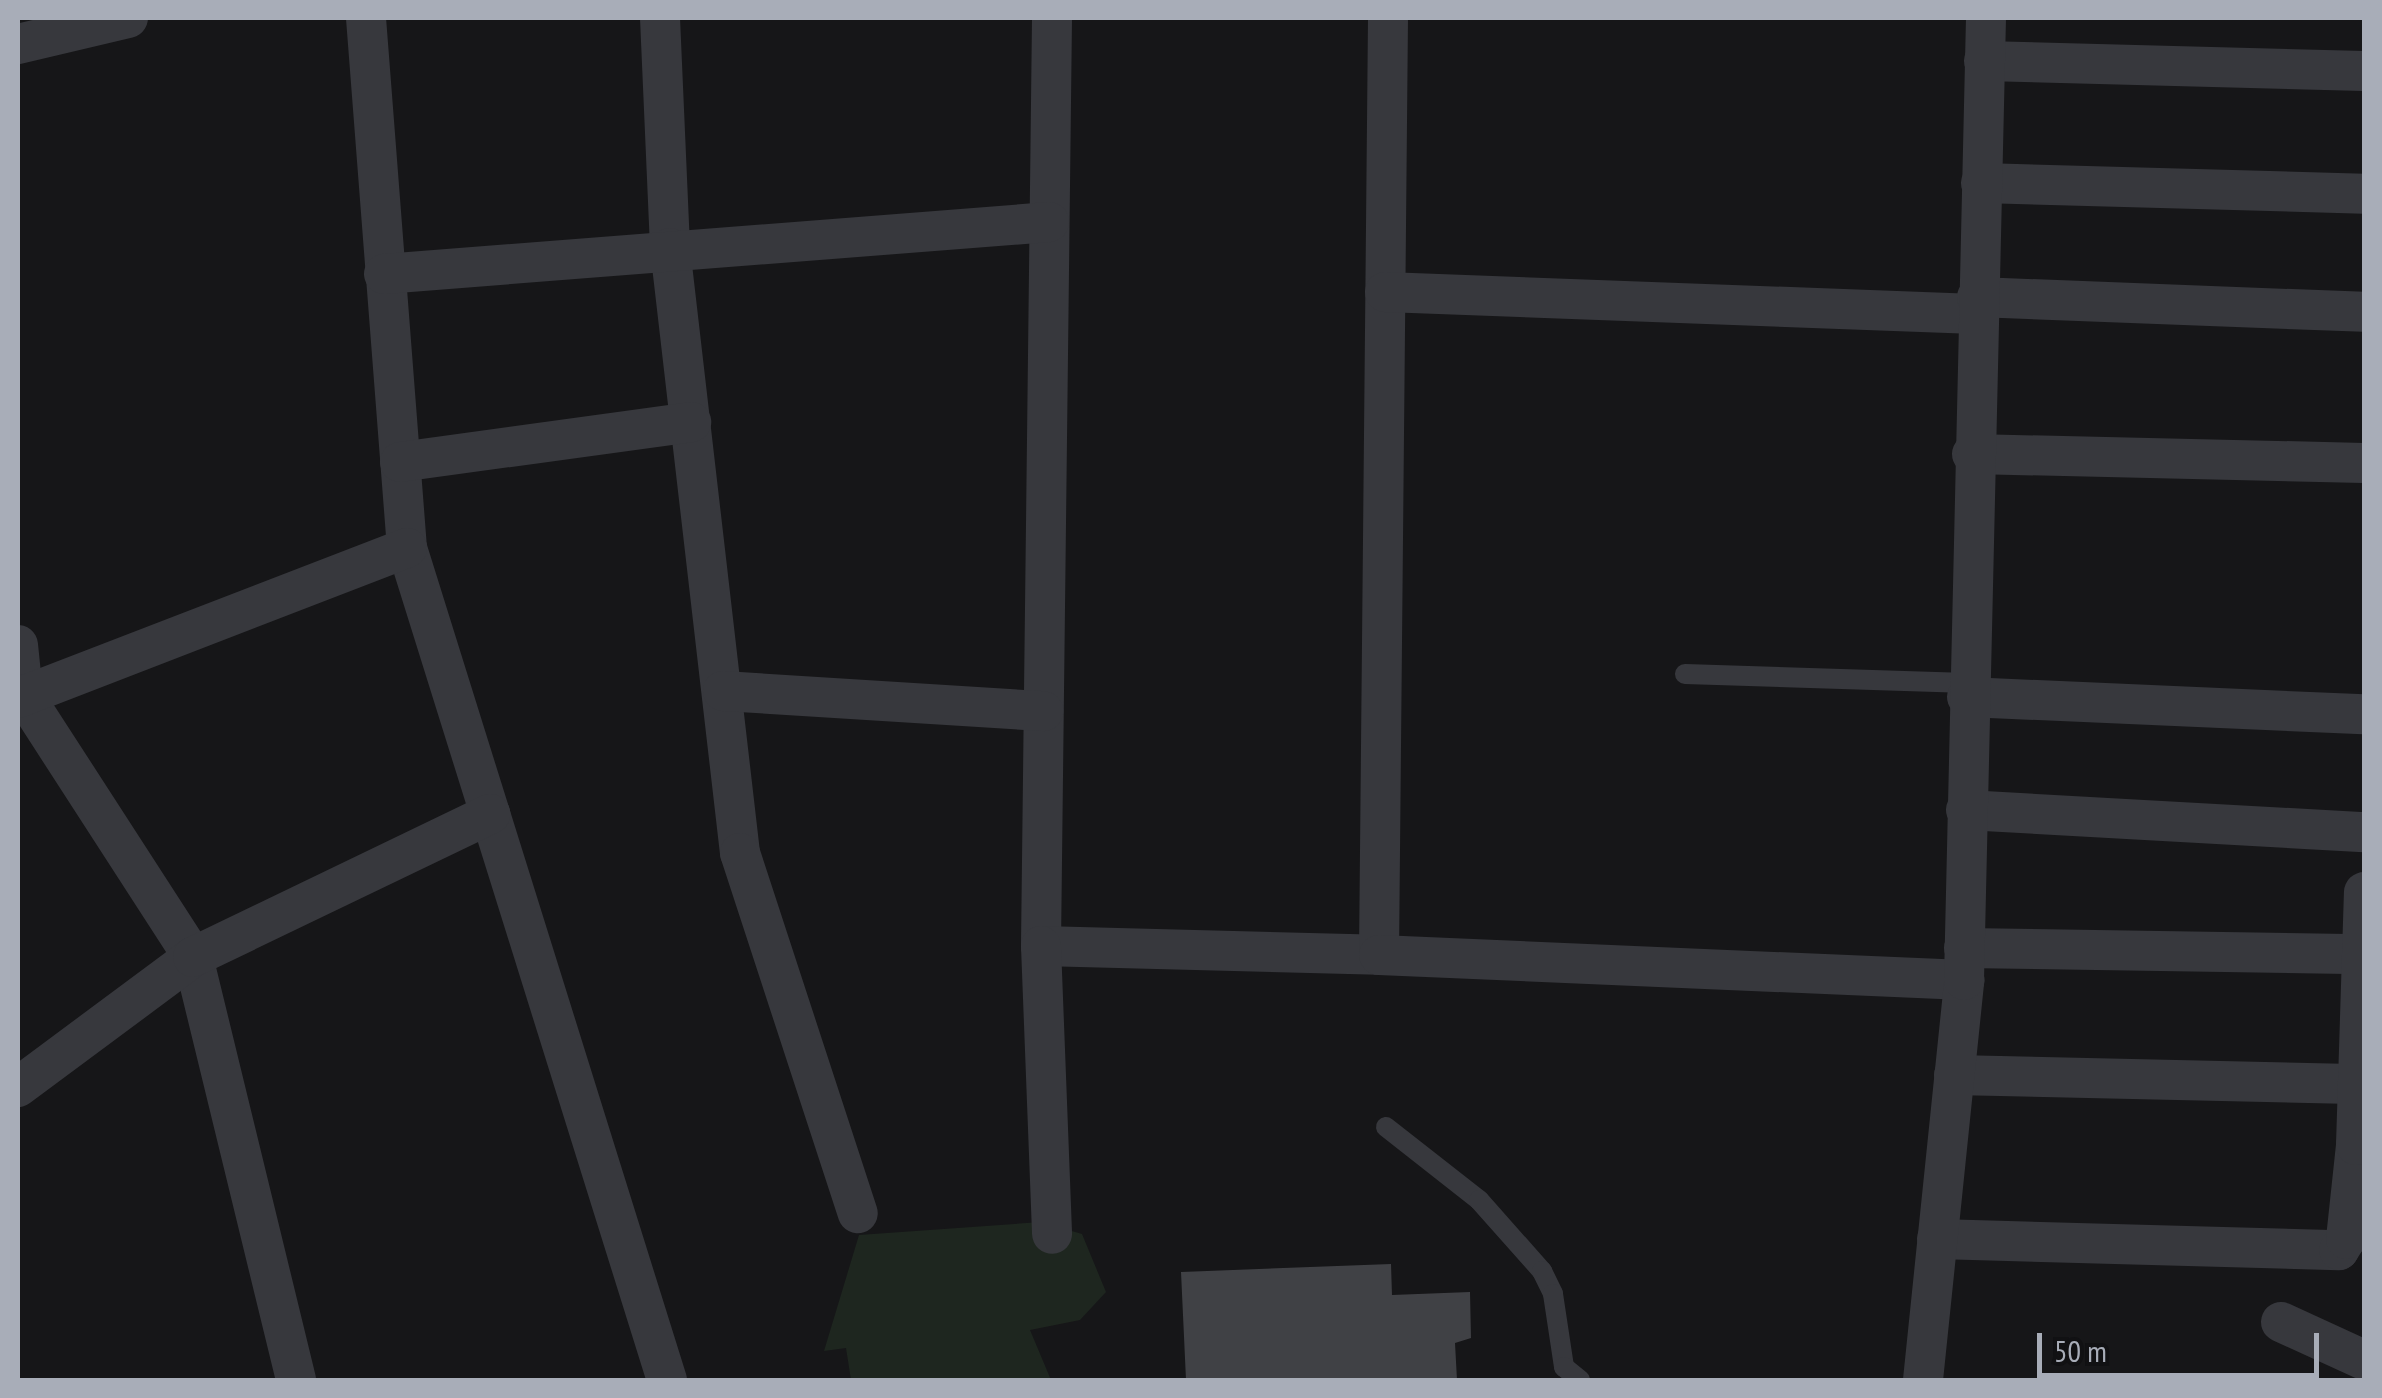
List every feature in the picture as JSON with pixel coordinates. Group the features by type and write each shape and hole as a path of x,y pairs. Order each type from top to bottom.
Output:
{"street":[{"path":"18,44 128,18"},
{"path":"366,18 407,548 667,1380"},
{"path":"660,18 670,248 740,853 858,1213"},
{"path":"1052,18 1041,946 1052,1234"},
{"path":"1379,955 1388,18"},
{"path":"1923,1380 1964,964 1972,454 1986,18"},
{"path":"1984,60 2364,71"},
{"path":"1981,183 2364,194"},
{"path":"384,274 670,248 1049,222"},
{"path":"1385,292 2364,312"},
{"path":"400,462 691,422"},
{"path":"1972,454 2364,463"},
{"path":"20,696 407,548"},
{"path":"18,645 20,696 193,957 296,1380"},
{"path":"1967,690 2364,714"},
{"path":"723,691 1043,711"},
{"path":"1966,810 2364,832"},
{"path":"18,1087 193,957 490,814"},
{"path":"1937,1239 2332,1254 2346,1239 2361,1084 2364,892"},
{"path":"1041,946 1964,964 2363,954"},
{"path":"1954,1075 2361,1084"},
{"path":"2281,1322 2364,1360"}],"lane":[{"path":"1685,674 1967,690"},
{"path":"1386,1127 1479,1200 1542,1270 1553,1294 1564,1367 1580,1380"}],"shaded area":[{"path":"1041,1222 1082,1234 1106,1292 1080,1320 1030,1330 1051,1380 851,1380 846,1348 824,1351 859,1235"}],"building":[{"path":"1391,1264 1392,1295 1470,1292 1471,1338 1455,1343 1457,1380 1186,1380 1181,1272"}]}
